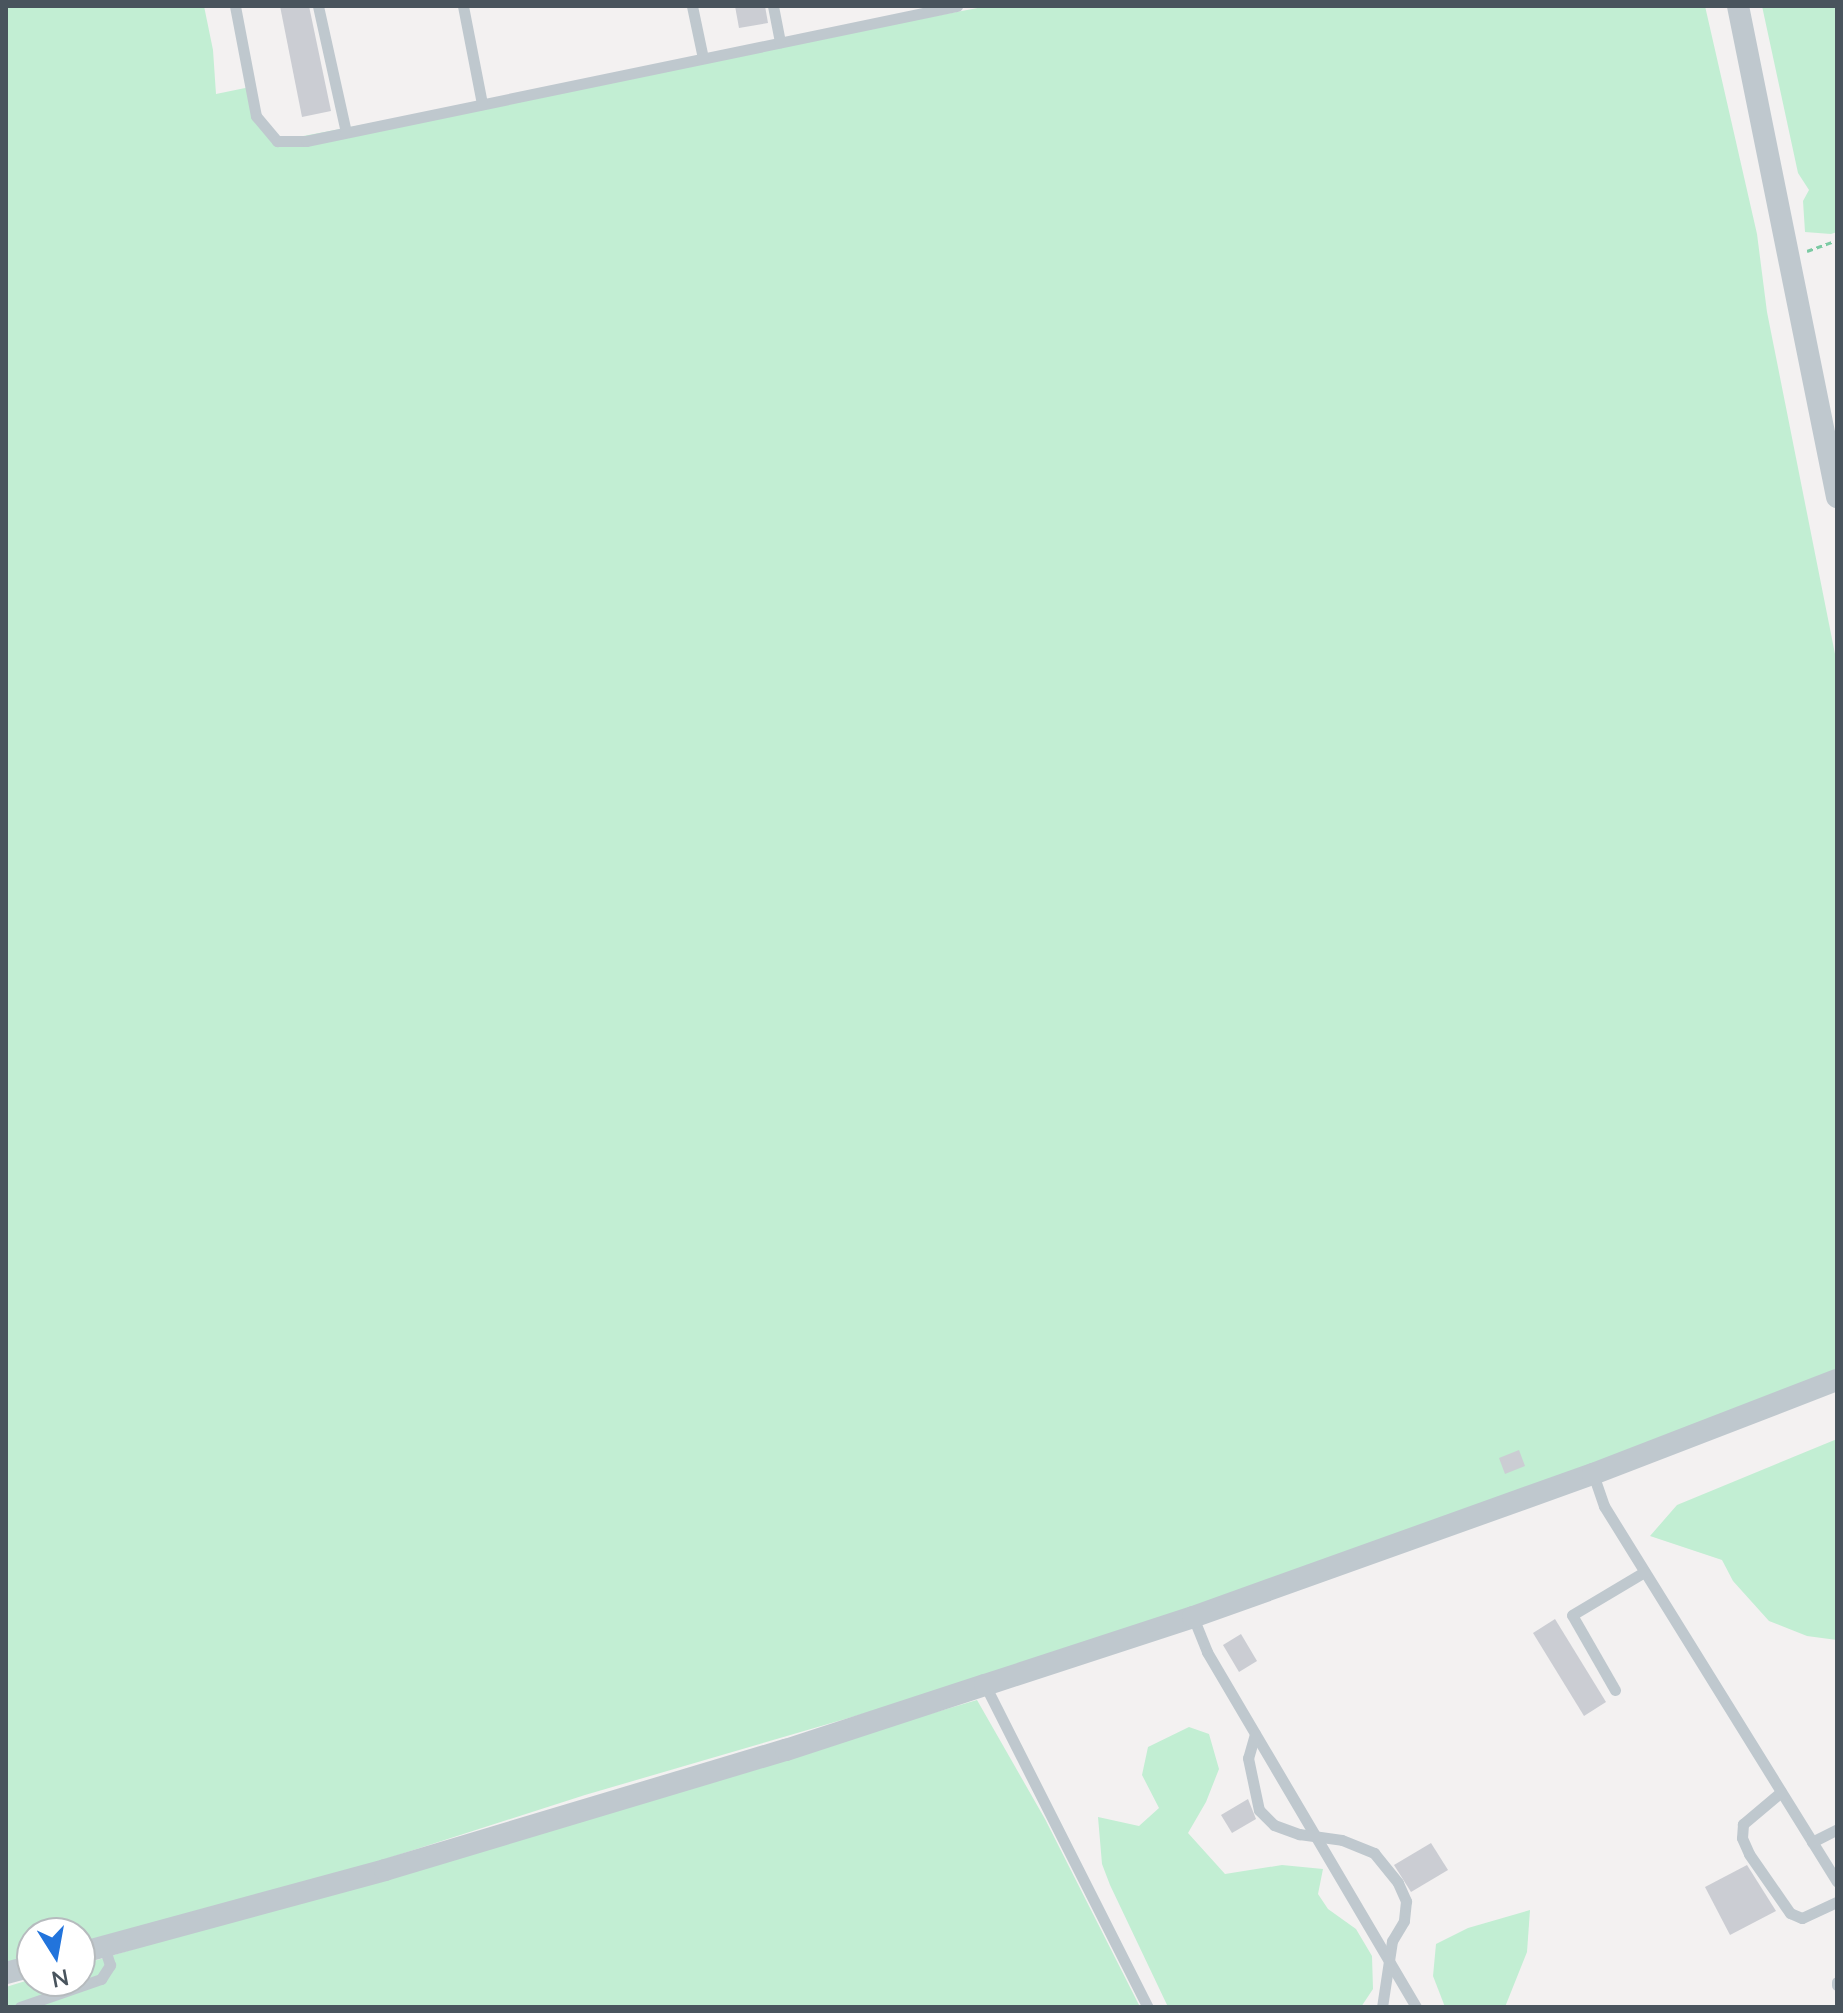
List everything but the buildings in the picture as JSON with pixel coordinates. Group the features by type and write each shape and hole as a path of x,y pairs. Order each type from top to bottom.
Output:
{"street":[{"path":"1738,6 1837,497"},
{"path":"96,1949 385,1870 786,1750 985,1685 1193,1617 1593,1474 1837,1380"}],"lane":[{"path":"235,6 256,116 277,141 306,141 780,42 918,10 957,6"},
{"path":"318,6 346,132"},
{"path":"463,6 482,104"},
{"path":"692,6 703,58"},
{"path":"773,6 780,42"},
{"path":"1593,1474 1604,1506 1837,1882"},
{"path":"1615,1690 1572,1615 1644,1572"},
{"path":"1193,1617 1207,1652 1416,2007"},
{"path":"985,1685 1148,2007"},
{"path":"1255,1734 1248,1758 1259,1810 1274,1825 1342,1840 1374,1853 1398,1883 1406,1901 1404,1921 1392,1941 1382,2007"},
{"path":"1781,1792 1743,1824 1742,1838 1749,1854 1790,1913 1802,1918 1837,1902"},
{"path":"1812,1842 1837,1829"},
{"path":"20,2007 101,1979 110,1965 104,1947"}],"path":[{"path":"1789,258 1837,240"}],"green space":[{"path":"6,6 204,6 213,50 216,94 250,87 256,116 277,141 988,6 1705,6 1757,234 1767,312 1837,664 1837,1369 1409,1534 979,1680 585,1795 311,1883 96,1939 96,1917 16,1917 16,1960 6,1963"},
{"path":"1762,6 1837,6 1837,232 1831,234 1805,232 1803,201 1809,190 1798,173"},
{"path":"1837,1439 1837,1640 1807,1636 1769,1621 1733,1581 1722,1560 1650,1536 1677,1505"},
{"path":"977,1700 1045,1819 1140,2007 6,2007 6,1987 16,1984 16,1997 96,1997 96,1960"},
{"path":"1189,1727 1209,1734 1219,1769 1206,1802 1188,1833 1225,1874 1282,1865 1323,1869 1318,1894 1328,1909 1356,1929 1372,1956 1373,1989 1361,2007 1168,2007 1102,1864 1098,1817 1139,1826 1159,1808 1142,1775 1148,1747"},
{"path":"1530,1910 1527,1952 1505,2007 1445,2007 1433,1976 1436,1944 1468,1928"}]}
